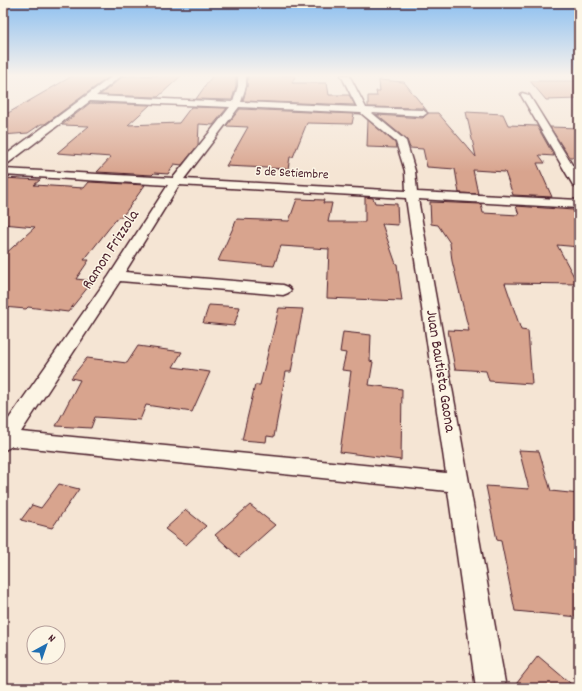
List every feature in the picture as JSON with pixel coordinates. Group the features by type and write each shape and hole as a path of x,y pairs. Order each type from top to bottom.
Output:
{"street":[{"path":"3,162 75,107"},
{"name":"Ramon Frizzola","path":"4,440 116,276 169,191 234,107"},
{"path":"293,107 423,113"},
{"name":"Juan Bautista Gaona","path":"362,107 401,141 410,171 412,196 491,688"},
{"path":"533,107 579,185"},
{"name":"5 de Setiembre","path":"3,172 412,196 579,204"},
{"path":"116,276 283,290"},
{"path":"4,440 458,484"}],"building":[{"path":"18,107 68,107 45,124 41,124 28,133 3,135 3,116"},
{"path":"85,107 148,107 128,125 179,123 191,107 227,108 213,125 199,124 198,145 182,165 174,164 168,174 154,173 152,175 97,172 111,157 57,153 89,126 62,125"},
{"path":"382,107 424,107 427,111 423,108"},
{"path":"240,109 354,114 352,124 307,123 293,157 290,157 288,169 226,166 248,127 226,126"},
{"path":"466,112 503,114 508,125 537,126 554,156 539,155 545,163 537,163 552,197 513,195 505,172 473,170 478,194 459,193 455,169 427,167 423,149 410,148 407,140 377,115 423,118 428,113 438,113 476,157"},
{"path":"368,120 395,143 396,148 367,147"},
{"path":"550,127 579,128 579,157 569,157"},
{"path":"3,178 40,180 34,185 84,188 89,182 145,185 122,217 118,217 84,260 89,260 76,279 93,281 68,312 28,307 26,309 3,307 3,256 35,227 3,224"},
{"path":"365,197 373,198 375,203 397,204 398,225 382,224 397,264 402,301 327,298 329,249 281,246 274,266 218,261 237,219 289,221 297,199 324,200 323,203 332,203 328,222 365,222"},
{"path":"430,202 481,204 483,213 519,215 516,206 573,210 579,223 579,247 557,245 578,284 505,283 521,330 528,331 532,384 489,381 486,371 455,369 448,330 469,331 452,261 450,243 438,225 431,224"},
{"path":"209,305 240,307 234,326 203,323"},
{"path":"279,308 303,309 291,372 286,372 274,437 267,436 266,442 242,440 255,385 260,385"},
{"path":"343,332 371,335 370,361 373,362 369,385 402,389 401,460 340,452 351,371 342,370 346,353 340,352"},
{"path":"138,346 182,352 173,367 210,372 192,412 146,405 140,420 95,417 91,428 56,426 80,380 71,378 87,358 127,363"},
{"path":"519,450 539,451 551,491 579,494 579,617 515,611 501,541 497,540 486,486 529,489"},
{"path":"59,484 79,489 52,528 21,520 32,505 41,508"},
{"path":"250,505 275,525 239,557 215,535"},
{"path":"186,510 206,526 186,545 165,529"},
{"path":"538,656 576,688 513,688"}]}
